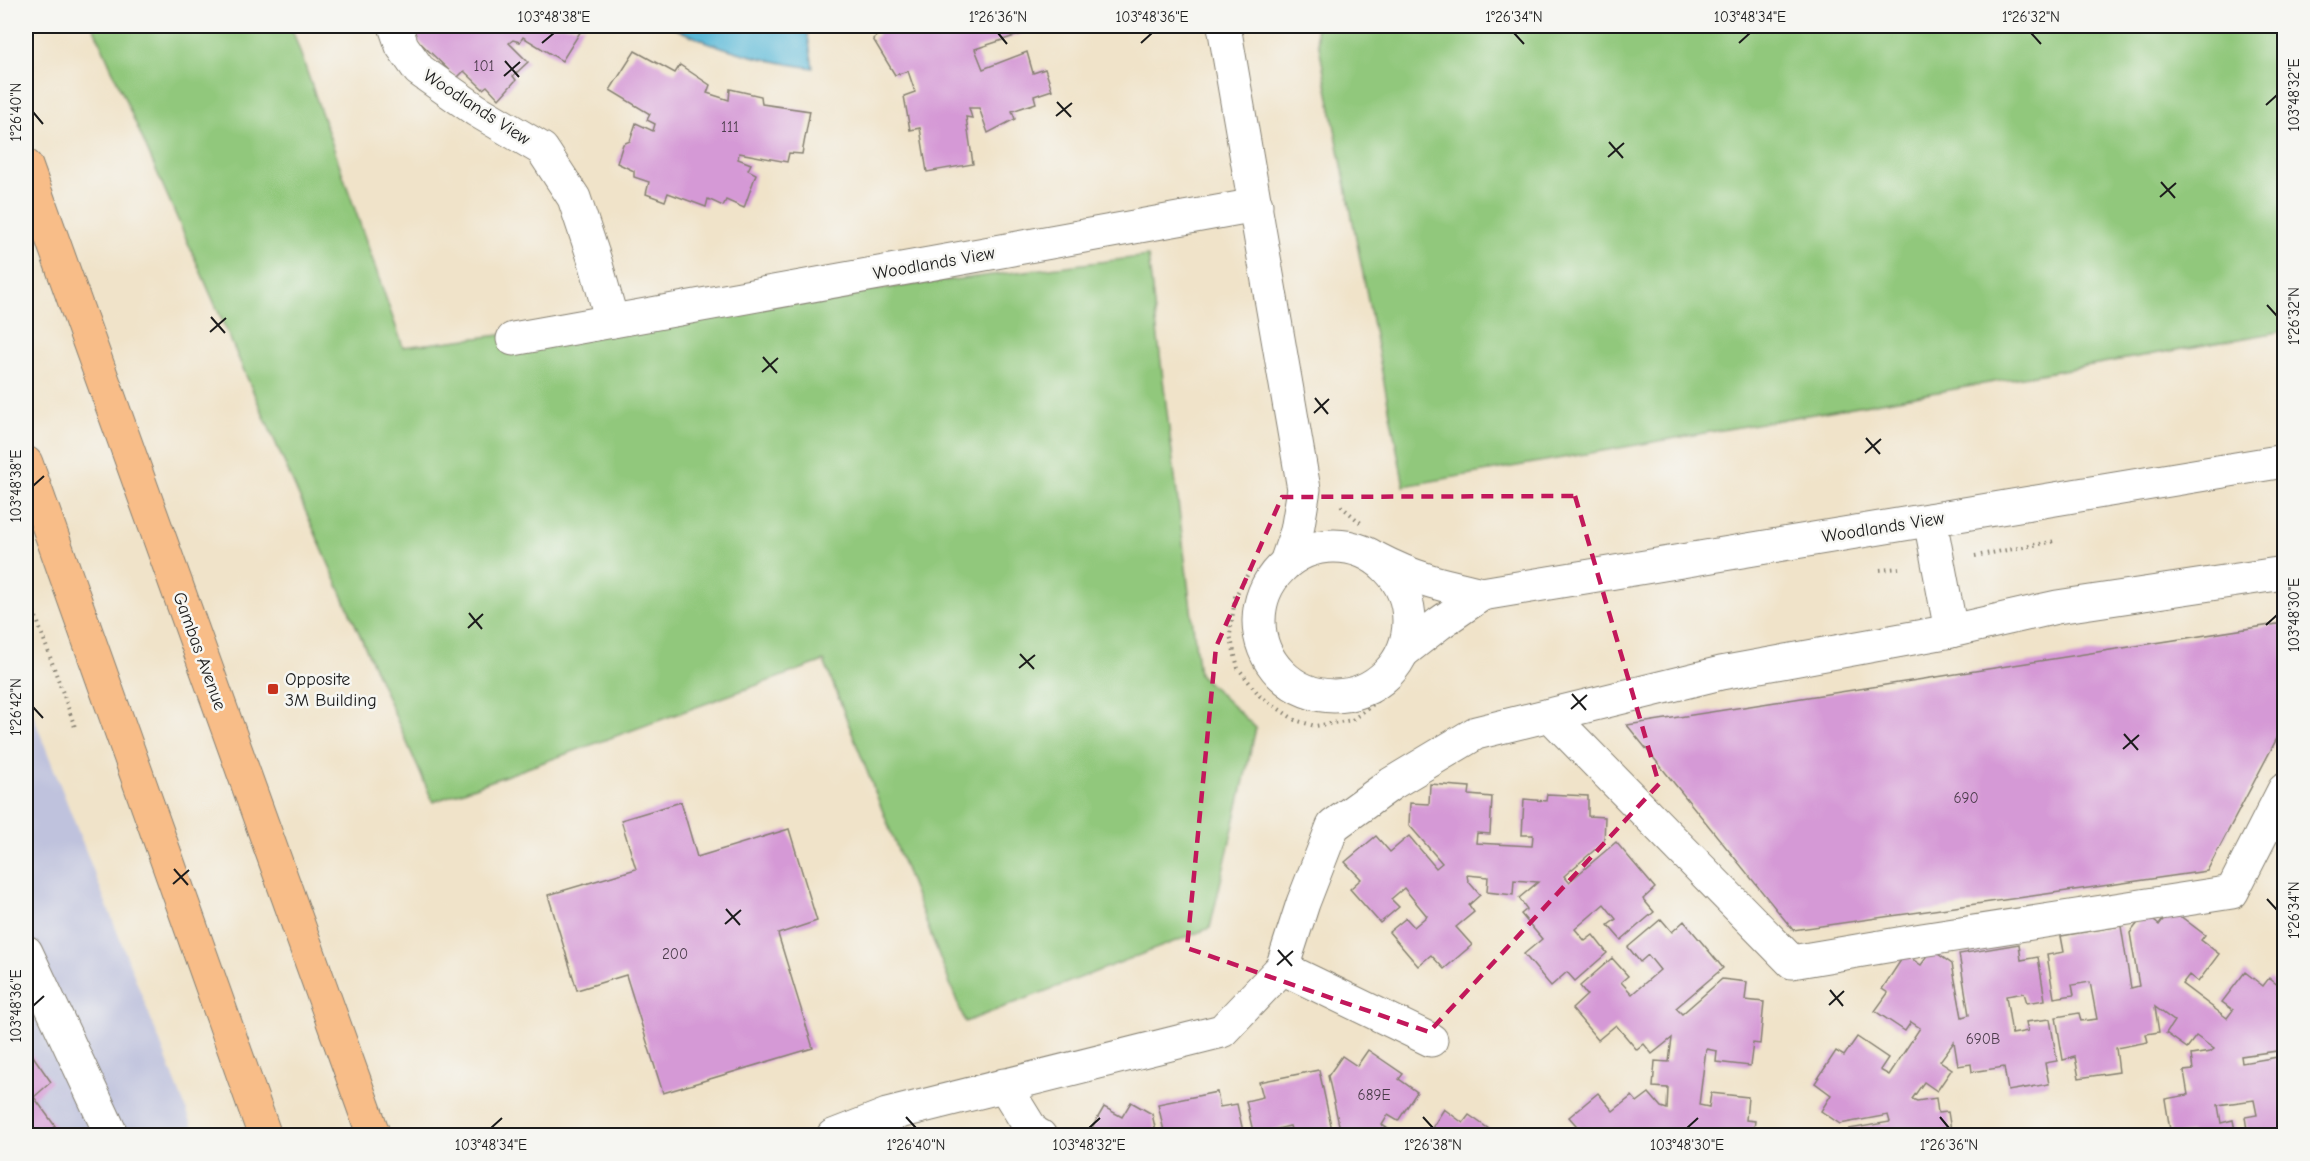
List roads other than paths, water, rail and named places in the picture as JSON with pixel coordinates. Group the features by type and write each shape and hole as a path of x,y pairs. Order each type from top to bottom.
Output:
{"main road":[{"name":"Gambas Avenue","path":"26,166 374,1136"},
{"path":"26,463 265,1136"}],"street":[{"name":"Woodlands View","path":"395,26 402,46 419,70 476,110 542,149 574,198 596,261 612,321"},
{"name":"Woodlands View","path":"1224,26 1304,489 1297,531 1287,560 1266,586 1258,611 1258,632 1267,658 1276,670 1296,687 1310,693 1343,697 1368,689 1385,678 1404,651 1440,622 1482,594"},
{"name":"Woodlands View","path":"513,339 1256,205"},
{"name":"Woodlands View","path":"1377,558 1406,574 1482,594 2284,461"},
{"name":"Woodlands View","path":"1304,489 1325,522 1354,535 1397,579 1408,606 1410,620 1404,651"},
{"path":"1930,520 1951,631"},
{"name":"Woodlands View","path":"1287,560 1354,535"},
{"path":"833,1136 887,1115 1222,1031 1282,969 1303,903 1333,826 1391,784 1476,733 1721,673 1951,631 2057,607 2284,573"},
{"path":"1550,714 1792,962 2232,892 2284,790"},
{"path":"26,952 112,1136"},
{"path":"1282,969 1431,1040"},
{"path":"1004,1085 1033,1131 1040,1136"}],"water":[{"path":"670,26 804,26 807,29 813,68 740,53"}],"place":[{"name":"Opposite 3M Building","path":"273,689"}]}
